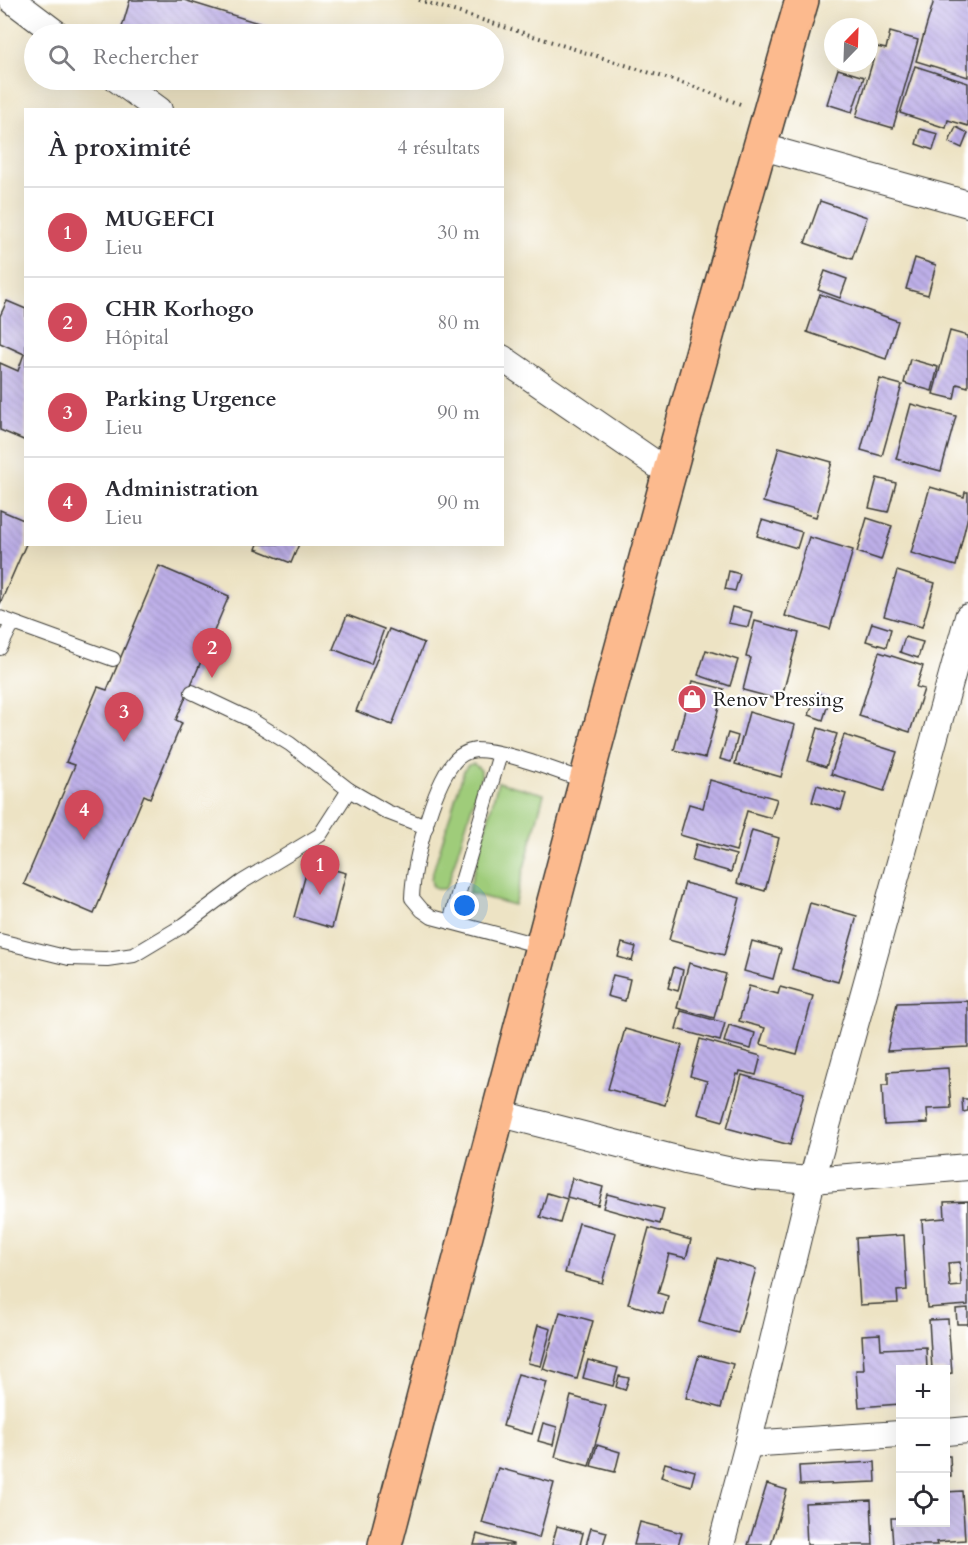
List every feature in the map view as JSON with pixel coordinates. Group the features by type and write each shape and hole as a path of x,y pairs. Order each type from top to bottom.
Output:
{"main road":[{"path":"385,1545 541,946 763,131 802,0"}],"street":[{"path":"12,0 44,24"},
{"path":"132,90 156,108"},
{"path":"763,131 968,204"},
{"path":"504,359 669,473"},
{"path":"721,1545 812,1180 968,617"},
{"path":"498,1113 685,1161 755,1176 812,1180 968,1167"},
{"path":"950,1432 968,1430"},
{"path":"748,1444 896,1434"}],"lane":[{"path":"0,648 6,621 113,658"},
{"path":"192,692 250,720 290,744 349,790 387,812 426,827"},
{"path":"541,946 432,917 422,910 412,898 413,879 426,827 439,790 452,763 463,754 475,750 500,754 586,781"},
{"path":"450,922 500,754"},
{"path":"0,941 69,958 106,959 134,955 184,925 242,882 320,835 349,790"}],"path":[{"path":"418,0 494,24"},
{"path":"504,27 698,88 763,131"}],"green space":[{"path":"474,764 481,770 481,776 448,884 445,889 436,889 432,885 431,878 464,770 468,765"},
{"path":"498,782 544,794 514,905 468,893"}],"building":[{"path":"130,0 184,0 262,24 123,24"},
{"path":"934,0 968,0 968,77 916,61"},
{"path":"890,32 918,40 893,128 856,117 870,72 878,72 878,47 886,49"},
{"path":"915,66 968,83 968,126 948,120 946,128 900,113"},
{"path":"837,72 848,72 864,77 852,112 827,104"},
{"path":"956,127 968,133 962,148 949,142"},
{"path":"920,129 938,134 933,150 916,144"},
{"path":"820,201 867,217 852,259 805,243"},
{"path":"915,258 936,265 928,295 906,289"},
{"path":"825,271 847,279 840,298 818,290"},
{"path":"820,294 898,321 886,359 807,332"},
{"path":"7,301 24,308 24,354 0,343 0,316"},
{"path":"950,331 968,336 968,387 957,384 954,399 933,394"},
{"path":"24,354 24,440 0,430 0,363 18,371"},
{"path":"910,359 938,367 932,391 904,383"},
{"path":"880,379 902,385 882,456 861,450"},
{"path":"911,404 956,416 941,471 896,459"},
{"path":"779,447 832,462 816,517 763,502"},
{"path":"877,478 896,483 888,512 869,508"},
{"path":"930,487 964,497 965,492 968,492 968,516 956,566 911,553"},
{"path":"0,510 24,520 25,546 0,604"},
{"path":"867,518 892,526 881,560 857,552"},
{"path":"762,520 802,532 797,548 757,536"},
{"path":"809,537 853,550 830,629 785,616"},
{"path":"257,546 298,546 291,563 256,549"},
{"path":"159,566 229,596 176,720 182,723 150,798 144,795 94,914 24,884 75,765 66,762 98,687 107,690"},
{"path":"729,571 740,574 735,591 725,589"},
{"path":"897,571 935,583 922,627 884,616"},
{"path":"732,607 752,612 748,627 728,623"},
{"path":"347,615 384,629 371,664 333,649"},
{"path":"755,621 799,633 781,700 743,690 751,658 746,657"},
{"path":"872,623 891,629 886,647 866,641"},
{"path":"389,629 424,643 392,725 356,711"},
{"path":"905,637 923,642 918,658 900,652"},
{"path":"706,650 738,660 730,686 698,675"},
{"path":"879,652 923,666 916,687 924,689 910,732 859,716"},
{"path":"693,681 724,689 705,758 674,750"},
{"path":"816,693 830,698 823,720 809,715"},
{"path":"749,712 795,725 781,777 735,764"},
{"path":"818,728 837,734 826,767 808,761"},
{"path":"728,733 738,736 731,762 720,759"},
{"path":"844,735 897,752 884,791 831,774"},
{"path":"710,780 777,799 771,818 747,811 736,851 680,835 689,804 703,808"},
{"path":"817,785 846,794 841,810 812,802"},
{"path":"752,830 779,838 765,891 737,883"},
{"path":"696,844 736,855 731,872 692,861"},
{"path":"309,863 346,873 332,928 294,917"},
{"path":"685,883 740,898 724,955 669,940"},
{"path":"810,903 857,916 838,982 792,969"},
{"path":"752,941 781,949 773,979 744,971"},
{"path":"622,943 636,947 632,961 618,957"},
{"path":"689,963 726,974 714,1018 677,1008"},
{"path":"674,967 683,970 678,991 668,988"},
{"path":"613,975 630,979 625,1001 607,996"},
{"path":"749,986 778,994 780,987 813,996 797,1054 760,1044 765,1028 739,1021"},
{"path":"968,1001 968,1047 887,1051 897,1003"},
{"path":"681,1011 725,1023 720,1041 676,1029"},
{"path":"729,1025 755,1033 751,1049 724,1042"},
{"path":"625,1029 682,1045 665,1105 608,1089"},
{"path":"700,1039 761,1056 756,1075 740,1071 739,1075 737,1074 723,1121 698,1114 707,1081 690,1076"},
{"path":"948,1068 951,1108 927,1109 928,1123 884,1125 882,1085 888,1085 888,1072"},
{"path":"742,1075 804,1093 790,1145 727,1128"},
{"path":"962,1099 968,1099 968,1111 963,1112"},
{"path":"572,1178 603,1187 598,1205 567,1197"},
{"path":"547,1193 567,1199 560,1223 540,1217"},
{"path":"607,1194 664,1209 660,1224 603,1208"},
{"path":"968,1201 968,1305 927,1308 922,1220 945,1218 944,1202","holes":["960,1262 961,1286 950,1287 948,1263"]},
{"path":"579,1223 616,1233 602,1283 565,1273"},
{"path":"649,1228 691,1240 686,1258 669,1254 658,1293 668,1296 663,1314 628,1304"},
{"path":"904,1235 907,1290 897,1291 898,1303 860,1305 856,1238"},
{"path":"717,1258 756,1269 738,1333 699,1322"},
{"path":"968,1308 968,1324 957,1324 956,1309"},
{"path":"560,1312 593,1321 577,1379 543,1369"},
{"path":"948,1319 952,1373 950,1373 950,1365 932,1365 929,1320"},
{"path":"538,1325 551,1329 541,1366 528,1363"},
{"path":"880,1334 881,1349 926,1347 927,1365 896,1365 896,1404 859,1407 856,1370 864,1370 862,1335"},
{"path":"699,1355 733,1364 721,1408 686,1398"},
{"path":"588,1360 618,1368 613,1386 583,1378"},
{"path":"518,1374 547,1382 532,1434 503,1426"},
{"path":"619,1376 629,1378 625,1390 616,1387"},
{"path":"571,1396 606,1406 589,1466 555,1457"},
{"path":"543,1423 557,1427 553,1445 538,1441"},
{"path":"597,1445 620,1452 615,1472 591,1466"},
{"path":"875,1462 876,1482 800,1485 799,1466"},
{"path":"665,1463 695,1471 691,1486 661,1477"},
{"path":"498,1468 554,1483 539,1538 482,1523"},
{"path":"767,1484 787,1490 771,1545 748,1545"},
{"path":"962,1491 965,1540 936,1542 937,1545 893,1545 891,1518 896,1518 896,1527 950,1527 950,1492"},
{"path":"871,1500 873,1545 807,1545 805,1503"},
{"path":"640,1522 682,1533 678,1545 634,1545"},
{"path":"557,1526 583,1533 580,1545 552,1545"},
{"path":"591,1528 607,1532 603,1545 586,1545"},
{"path":"477,1534 513,1544 513,1545 474,1545"}],"place":[{"name":"CHR Korhogo","path":"212,678"},
{"name":"Renov Pressing","path":"692,699"},
{"name":"Parking Urgence","path":"124,742"},
{"name":"Administration","path":"84,840"},
{"name":"MUGEFCI","path":"320,895"}]}
